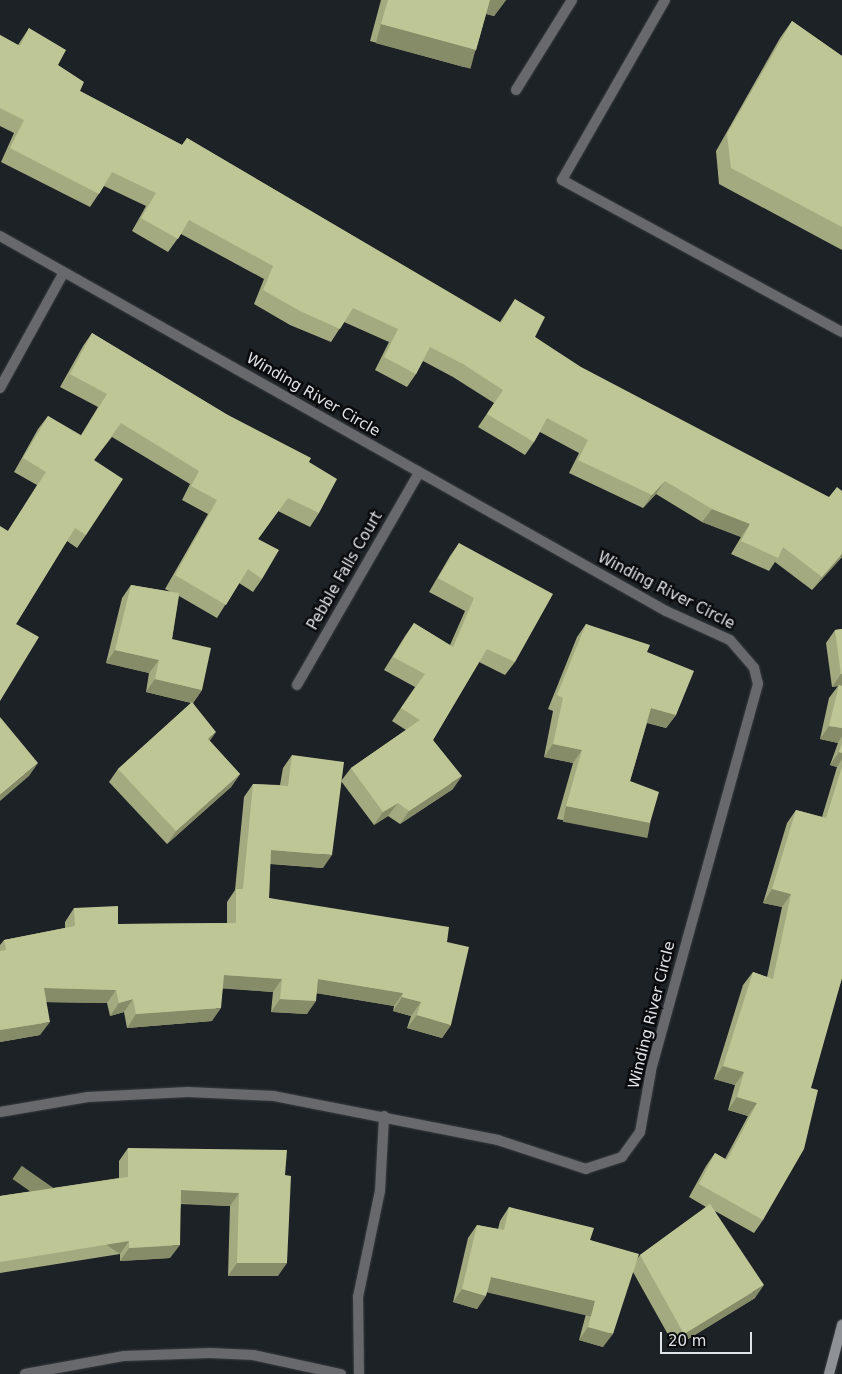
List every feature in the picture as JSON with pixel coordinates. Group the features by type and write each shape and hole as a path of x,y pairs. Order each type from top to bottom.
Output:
{"main road":[{"path":"829,1374 842,1325"}],"street":[{"path":"516,90 572,0"},
{"path":"665,0 562,180 842,332"},
{"name":"Winding River Circle","path":"0,236 666,612 730,640 754,668 758,684 756,704 726,786 636,1141 615,1161 586,1169 498,1140 384,1116 274,1096 188,1092 88,1097 0,1112"},
{"path":"0,388 64,272"},
{"name":"Pebble Falls Court","path":"297,685 419,473"},
{"path":"359,1374 358,1297 380,1191 384,1116"},
{"path":"25,1374 124,1356 210,1353 254,1355 341,1374"}],"building":[{"path":"388,0 490,0 476,50 381,24"},
{"path":"792,21 842,56 842,227 731,168 727,134"},
{"path":"29,28 66,50 58,65 84,82 80,91 182,145 187,138 501,323 515,299 545,317 535,337 581,367 829,497 837,487 842,491 842,554 822,577 783,547 778,558 741,541 750,524 712,509 665,481 652,495 578,460 588,440 547,418 534,442 487,414 503,390 463,364 430,347 416,374 384,357 398,329 353,308 340,329 300,311 263,290 273,266 189,220 178,239 141,218 156,193 112,172 99,194 10,148 24,120 0,108 0,35 20,46"},
{"path":"92,333 226,414 311,458 309,462 337,479 319,513 288,498 258,539 279,550 262,579 248,569 226,605 175,575 217,500 191,486 199,471 121,423 94,460 123,479 86,535 75,528 16,624 39,637 0,701 0,526 8,531 46,472 23,458 48,416 81,436 107,394 70,374"},
{"path":"459,543 553,594 515,662 487,649 433,740 462,776 409,811 398,803 383,812 351,768 420,720 401,708 425,674 393,657 414,623 453,647 474,598 438,578"},
{"path":"131,585 179,593 172,639 211,648 202,690 155,679 159,660 115,650"},
{"path":"586,624 650,645 647,652 694,671 676,715 651,708 630,781 659,792 650,823 566,806 582,750 553,744 563,698 557,695"},
{"path":"842,629 842,674 841,674 835,630"},
{"path":"839,685 842,686 842,728 829,726"},
{"path":"192,702 216,732 208,739 240,774 176,831 118,769"},
{"path":"0,717 38,763 0,795"},
{"path":"292,755 344,762 332,855 271,850 269,898 449,927 447,942 469,947 451,1025 417,1015 421,1002 402,997 403,993 318,979 316,1001 280,999 282,979 224,975 221,1008 136,1014 133,999 119,1003 116,990 44,988 50,1022 0,1030 0,951 6,950 4,940 75,926 74,908 118,906 118,924 236,923 236,889 243,889 253,784 288,786"},
{"path":"842,767 842,978 811,1088 818,1090 804,1149 763,1220 699,1184 715,1153 727,1160 757,1103 737,1097 744,1072 723,1066 753,972 773,979 791,894 772,889 796,810 826,818"},
{"path":"128,1148 287,1150 285,1175 291,1176 287,1263 237,1263 239,1193 181,1190 180,1245 129,1248 129,1241 0,1262 0,1196 128,1177"},
{"path":"710,1204 764,1285 684,1334 640,1255"},
{"path":"509,1207 594,1228 590,1240 639,1254 613,1334 588,1327 595,1301 491,1277 486,1296 462,1289 477,1225 504,1230"}]}
